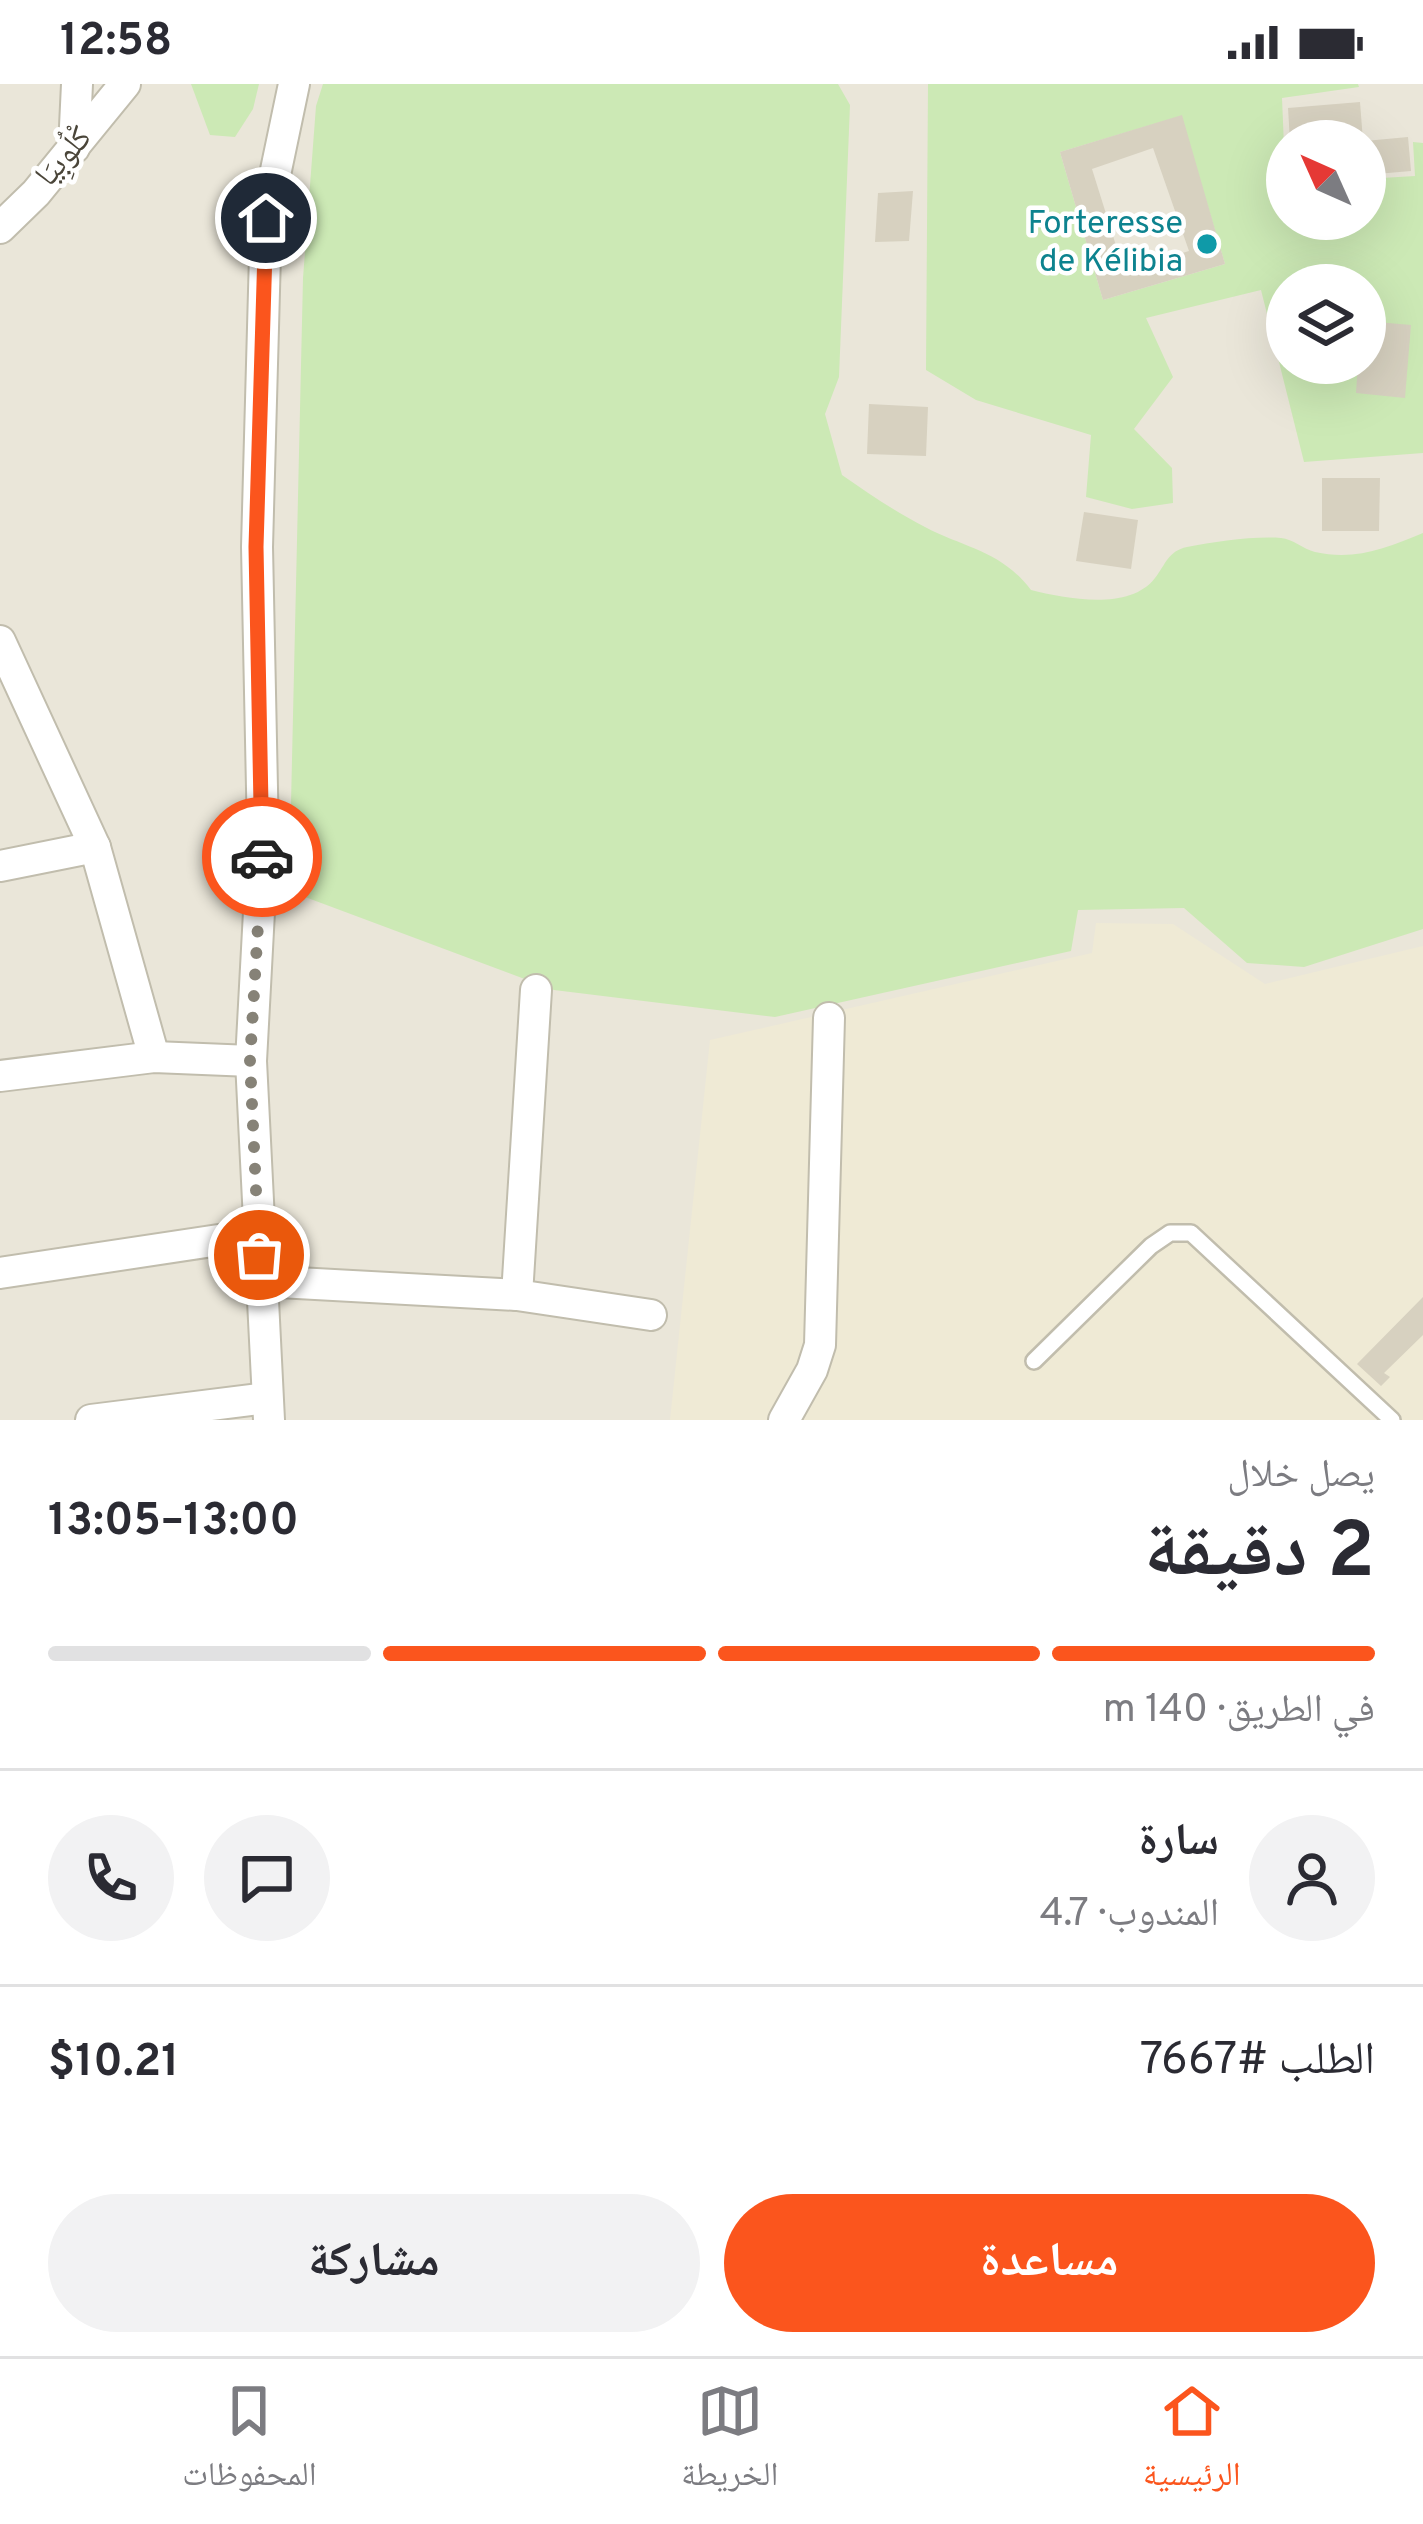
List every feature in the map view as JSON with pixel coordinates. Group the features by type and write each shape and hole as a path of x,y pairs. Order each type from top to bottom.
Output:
{"street":[{"path":"74,148 77,84"},
{"name":"كْلُوبِيَا","path":"0,228 125,84"},
{"path":"91,1420 268,1409 250,1061 263,837 256,547 266,218 290,91"},
{"path":"0,641 95,847 154,1057"},
{"path":"0,866 95,847"},
{"path":"517,1295 536,990"},
{"path":"784,1420 820,1345 829,1018"},
{"path":"0,1076 154,1057 250,1061"},
{"path":"0,1273 259,1234"},
{"path":"262,1281 517,1295 650,1315"}],"lane":[{"path":"1034,1361 1151,1246 1170,1233 1191,1233 1392,1420"}],"shaded area":[{"path":"0,84 1423,84 1423,1420 0,1420"},
{"path":"1096,923 1173,924 1265,984 1423,946 1423,1420 670,1420 710,1040 1092,953"}],"green space":[{"path":"191,84 259,84 253,109 235,137 210,135"},
{"path":"323,84 838,84 850,105 839,377 825,414 842,475 914,521 995,558 1031,590 1097,600 1130,595 1155,578 1176,552 1221,541 1281,538 1315,552 1344,555 1384,548 1423,533 1423,929 1304,967 1247,963 1184,908 1078,910 1071,951 775,1017 554,990 289,891 303,278 316,106"},
{"path":"928,84 1358,84 1282,98 1283,120 1266,120 1266,240 1386,240 1386,178 1415,176 1413,142 1423,143 1423,453 1304,462 1284,384 1386,384 1386,264 1266,264 1266,310 1261,290 1146,318 1173,377 1134,429 1172,468 1173,503 1132,509 1086,497 1091,435 976,400 926,370","holes":["1181,116 1225,264 1103,300 1060,152"]}],"building":[{"path":"1360,102 1361,120 1289,120 1288,108"},
{"path":"1182,115 1225,264 1103,300 1060,152","holes":["1153,148 1189,251 1124,271 1092,169"]},
{"path":"1408,137 1411,171 1386,173 1386,139"},
{"path":"913,191 909,241 875,242 878,193"},
{"path":"1386,323 1411,325 1405,398 1356,393 1357,384 1386,384"},
{"path":"869,404 928,407 926,456 867,454"},
{"path":"1322,478 1380,478 1379,531 1322,531"},
{"path":"1084,512 1138,520 1131,569 1076,561"},
{"path":"1423,1297 1423,1335 1384,1373 1390,1377 1381,1386 1357,1364"}],"way so far":[{"path":"259,1255 250,1061 262,857"}],"place":[{"name":"Forteresse de Kélibia","path":"1207,244"}],"route":[{"path":"262,857 256,547 266,218"}]}
